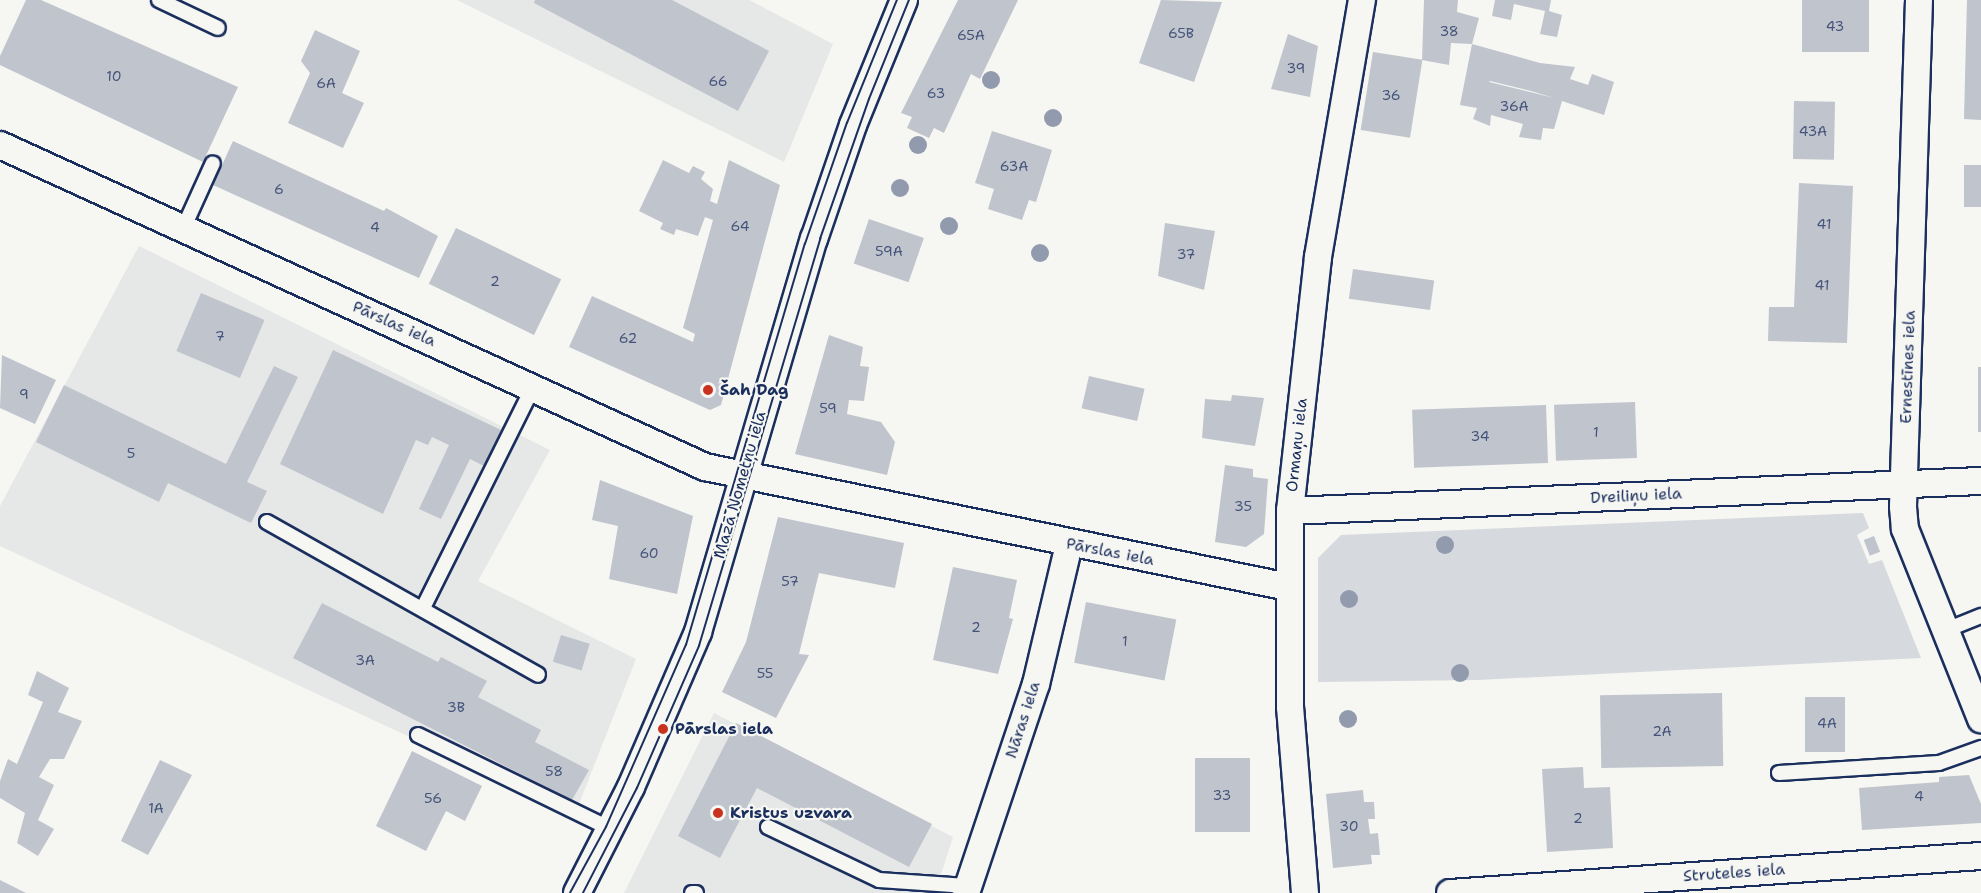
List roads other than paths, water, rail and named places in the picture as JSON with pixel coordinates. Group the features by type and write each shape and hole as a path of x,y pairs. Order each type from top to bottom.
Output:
{"street":[{"name":"Mazā Nometņu iela","path":"577,893 611,829 698,632 742,476 814,239 853,125 904,0"},
{"name":"Ormaņu iela","path":"1305,893 1290,707 1288,587 1290,511 1318,257 1362,0"},
{"name":"Ernestīnes iela","path":"1918,0 1903,483 1905,529 1981,719"},
{"name":"Pārslas iela","path":"0,145 705,467 1069,544 1288,587"},
{"name":"Dreiliņu iela","path":"1290,511 1981,480"},
{"name":"Nāras iela","path":"966,890 1036,684 1069,544"},
{"name":"Struteles iela","path":"1450,893 1981,856"}],"lane":[{"path":"159,0 218,28"},
{"path":"183,229 213,163"},
{"path":"423,608 533,387"},
{"path":"267,522 423,608 538,675"},
{"path":"1946,630 1981,616"},
{"path":"418,735 611,829"},
{"path":"1779,773 1939,763 1981,748"},
{"path":"768,827 879,880 966,890"}],"tram line":[{"path":"570,893 606,827 686,645 805,244 847,123 897,0"},
{"path":"583,893 637,788 699,646 820,239 869,99 909,0"}],"place":[{"name":"Šah Dag","path":"708,390"},
{"name":"Pārslas iela","path":"663,729"},
{"name":"Kristus uzvara","path":"718,813"}]}
